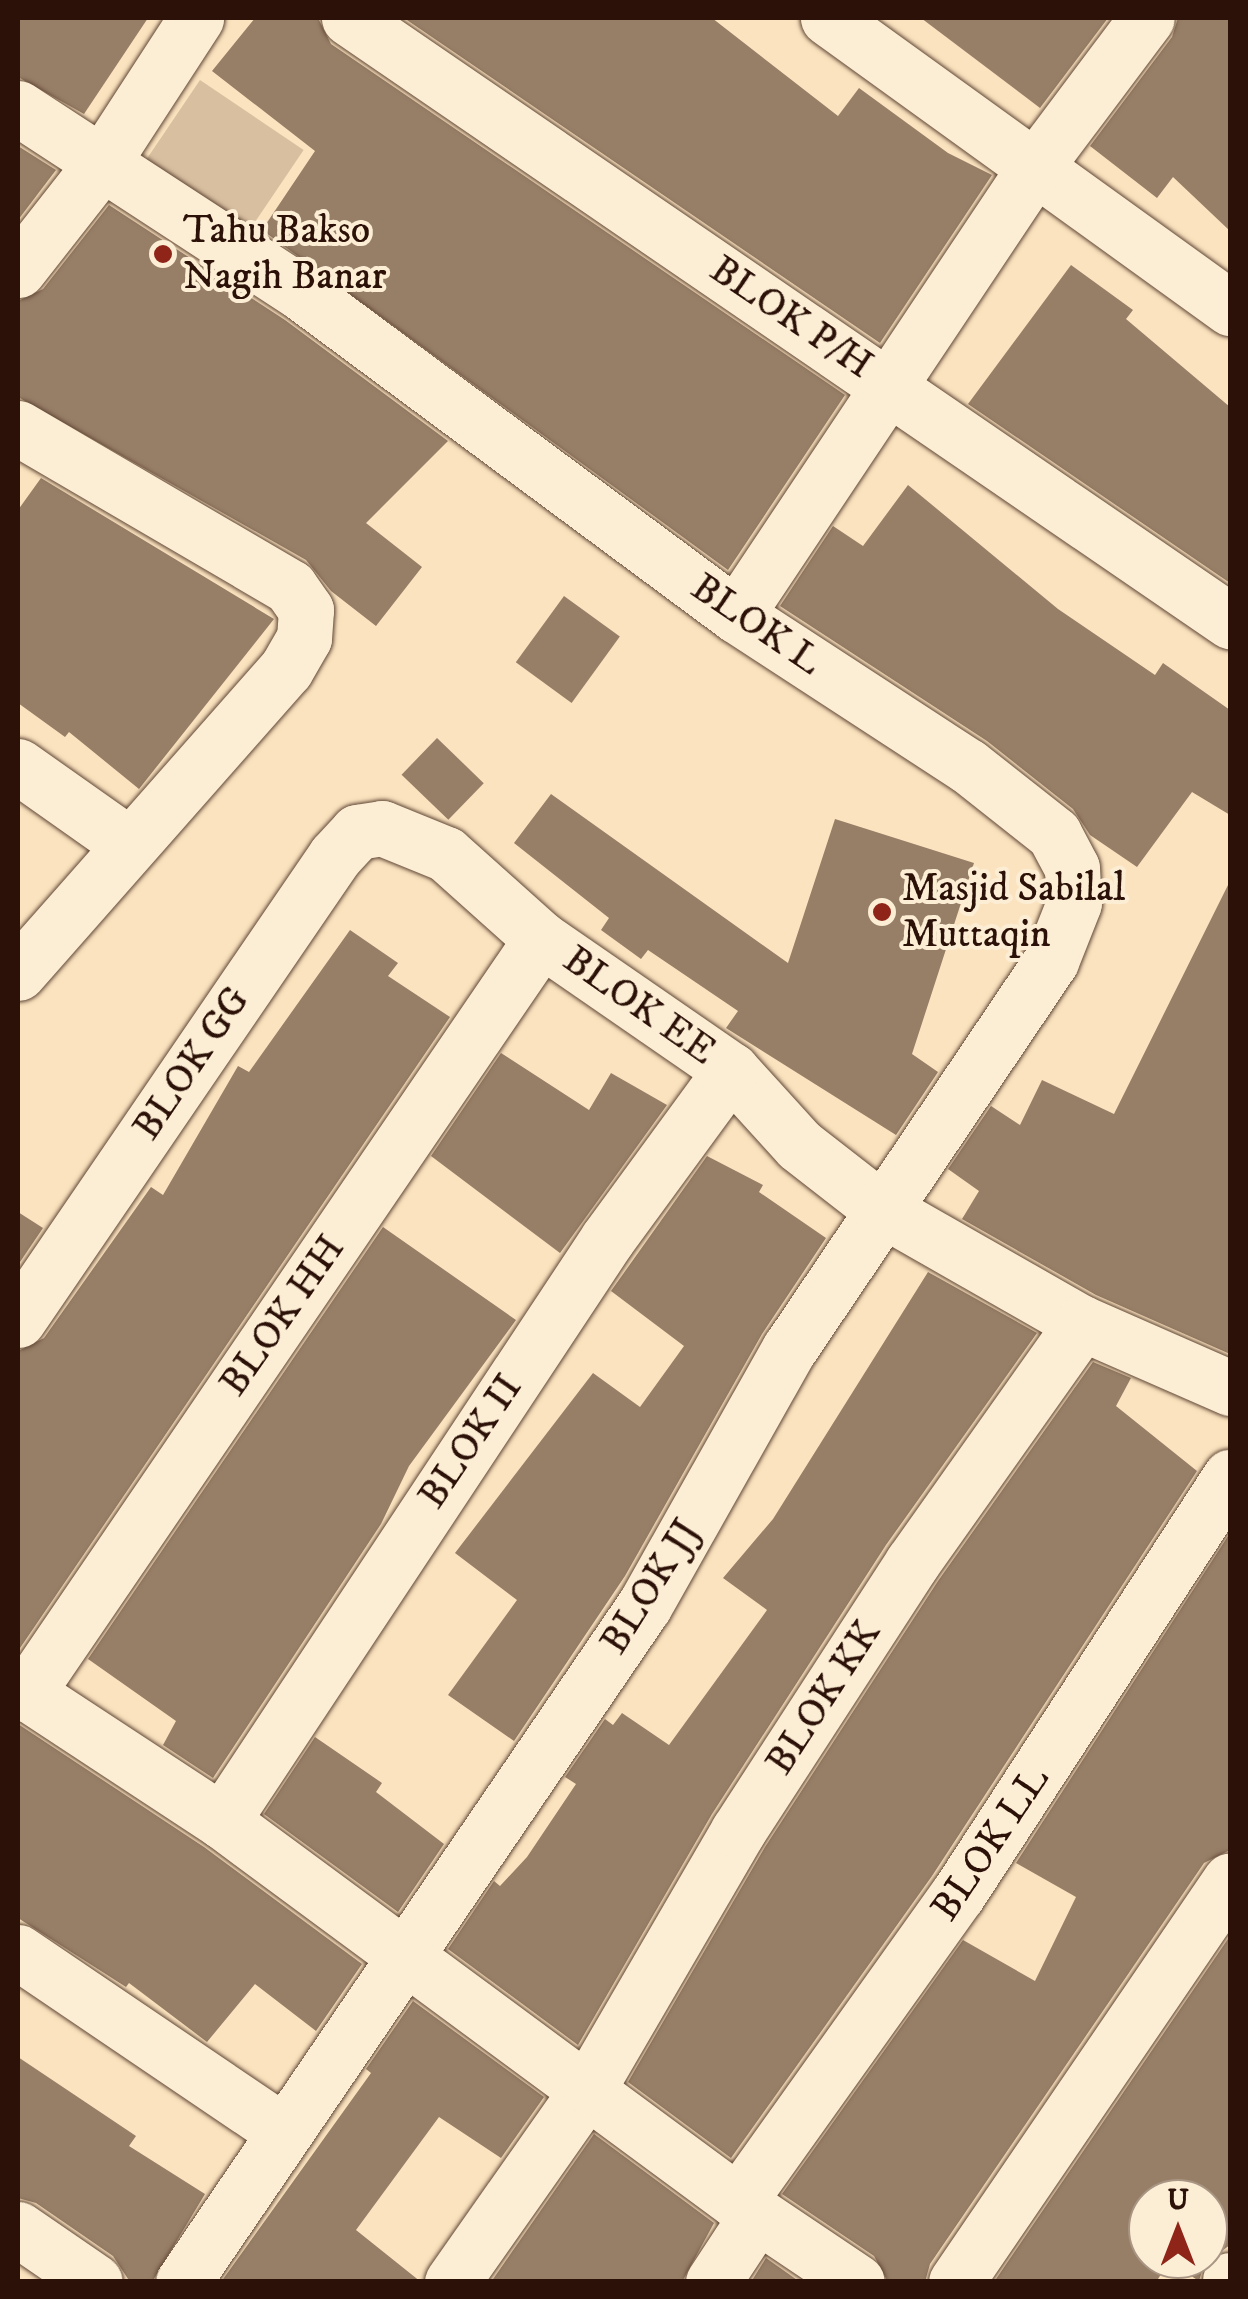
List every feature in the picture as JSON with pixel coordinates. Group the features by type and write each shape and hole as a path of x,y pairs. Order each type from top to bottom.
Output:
{"street":[{"path":"18,270 102,163 196,18"},
{"name":"BLOK P/H","path":"349,18 1230,621"},
{"path":"828,18 1230,308"},
{"path":"736,615 1036,167 1147,18"},
{"name":"BLOK L","path":"18,108 302,294 736,615 968,766 1054,834 1072,868 1074,903 1052,961 880,1208"},
{"path":"18,428 290,586 306,610 304,638 286,669 18,973"},
{"path":"18,766 130,845"},
{"name":"BLOK EE","path":"382,828 446,854 541,939 731,1070 799,1145 880,1208 1082,1323 1230,1388"},
{"name":"BLOK GG","path":"18,1320 335,856 357,832 382,828"},
{"name":"BLOK HH","path":"22,1691 541,939"},
{"name":"BLOK II","path":"222,1822 564,1303 731,1070"},
{"name":"BLOK JJ","path":"182,2282 282,2130 644,1606 789,1349 880,1208"},
{"name":"BLOK KK","path":"452,2282 589,2088 738,1831 912,1563 1082,1323"},
{"name":"BLOK LL","path":"712,2282 748,2208 1230,1477"},
{"path":"22,1691 222,1822 748,2208 858,2282"},
{"path":"956,2282 1230,1881"},
{"path":"18,1952 282,2130"},
{"path":"18,2229 95,2282"}],"shaded area":[{"path":"200,80 304,150 242,242 138,172"}],"building":[{"path":"18,18 148,18 84,114 18,77"},
{"path":"255,18 318,18 331,44 845,395 728,570 262,230 315,151 212,71"},
{"path":"404,18 712,18 838,116 859,88 948,153 992,175 880,343"},
{"path":"921,18 1108,18 1040,108"},
{"path":"1178,18 1230,18 1230,231 1173,177 1157,198 1090,146 1172,37"},
{"path":"18,146 56,170 18,220"},
{"path":"109,205 285,320 448,441 366,523 422,567 376,626 331,591 306,560 18,397 18,301 43,289"},
{"path":"1071,265 1133,310 1126,319 1230,407 1230,583 968,404"},
{"path":"41,478 274,619 139,789 69,732 65,737 18,703 18,510"},
{"path":"908,485 1058,609 1155,675 1163,663 1230,710 1230,815 1192,792 1137,867 1090,835 1073,809 987,741 780,606 833,526 863,546"},
{"path":"564,596 620,637 572,703 516,662"},
{"path":"437,738 484,783 448,820 402,775"},
{"path":"551,794 788,963 835,819 974,863 912,1054 938,1072 896,1135 726,1028 738,1011 648,950 641,959 601,930 609,918 514,843"},
{"path":"1230,881 1230,1354 1096,1295 962,1219 979,1191 948,1169 991,1106 1020,1125 1042,1080 1114,1114"},
{"path":"350,930 398,963 388,976 450,1017 18,1651 18,1351 44,1338 151,1187 163,1195 238,1066 249,1072"},
{"path":"501,1053 589,1110 611,1073 667,1105 560,1253 431,1156"},
{"path":"707,1156 763,1185 759,1192 826,1238 762,1334 625,1576 514,1741 448,1695 517,1600 455,1553 593,1373 640,1407 684,1346 611,1291"},
{"path":"18,1212 43,1228 18,1265"},
{"path":"383,1227 516,1320 409,1466 381,1524 213,1778 163,1745 176,1721 88,1659"},
{"path":"928,1272 1037,1333 886,1545 712,1814 578,2045 448,1949 494,1881 500,1886 527,1857 576,1784 565,1777 605,1719 613,1725 622,1713 669,1745 767,1610 723,1578 773,1519"},
{"path":"1093,1362 1131,1378 1116,1406 1197,1471 932,1876 731,2158 628,2082 765,1847 938,1581"},
{"path":"1230,1533 1230,1850 1204,1863 930,2264 925,2282 888,2282 874,2256 782,2194 963,1940 1035,1981 1076,1897 1016,1863"},
{"path":"18,1724 204,1847 362,1964 316,2031 255,1984 207,2042 129,1983 126,1987 18,1918"},
{"path":"315,1737 382,1783 376,1792 444,1844 398,1912 264,1814"},
{"path":"1230,1936 1230,2245 1228,2179 1128,2179 1128,2279 1158,2279 994,2282"},
{"path":"413,2001 544,2097 501,2158 439,2117 356,2230 421,2282 221,2282 371,2073 366,2069"},
{"path":"18,2057 136,2136 129,2146 205,2194 152,2282 130,2282 113,2256 36,2203 18,2198"},
{"path":"594,2134 714,2223 682,2282 491,2282"},
{"path":"766,2258 800,2282 751,2282"}],"place":[{"name":"Tahu Bakso Nagih Banar","path":"163,254"},
{"name":"Masjid Sabilal Muttaqin","path":"882,912"}]}
